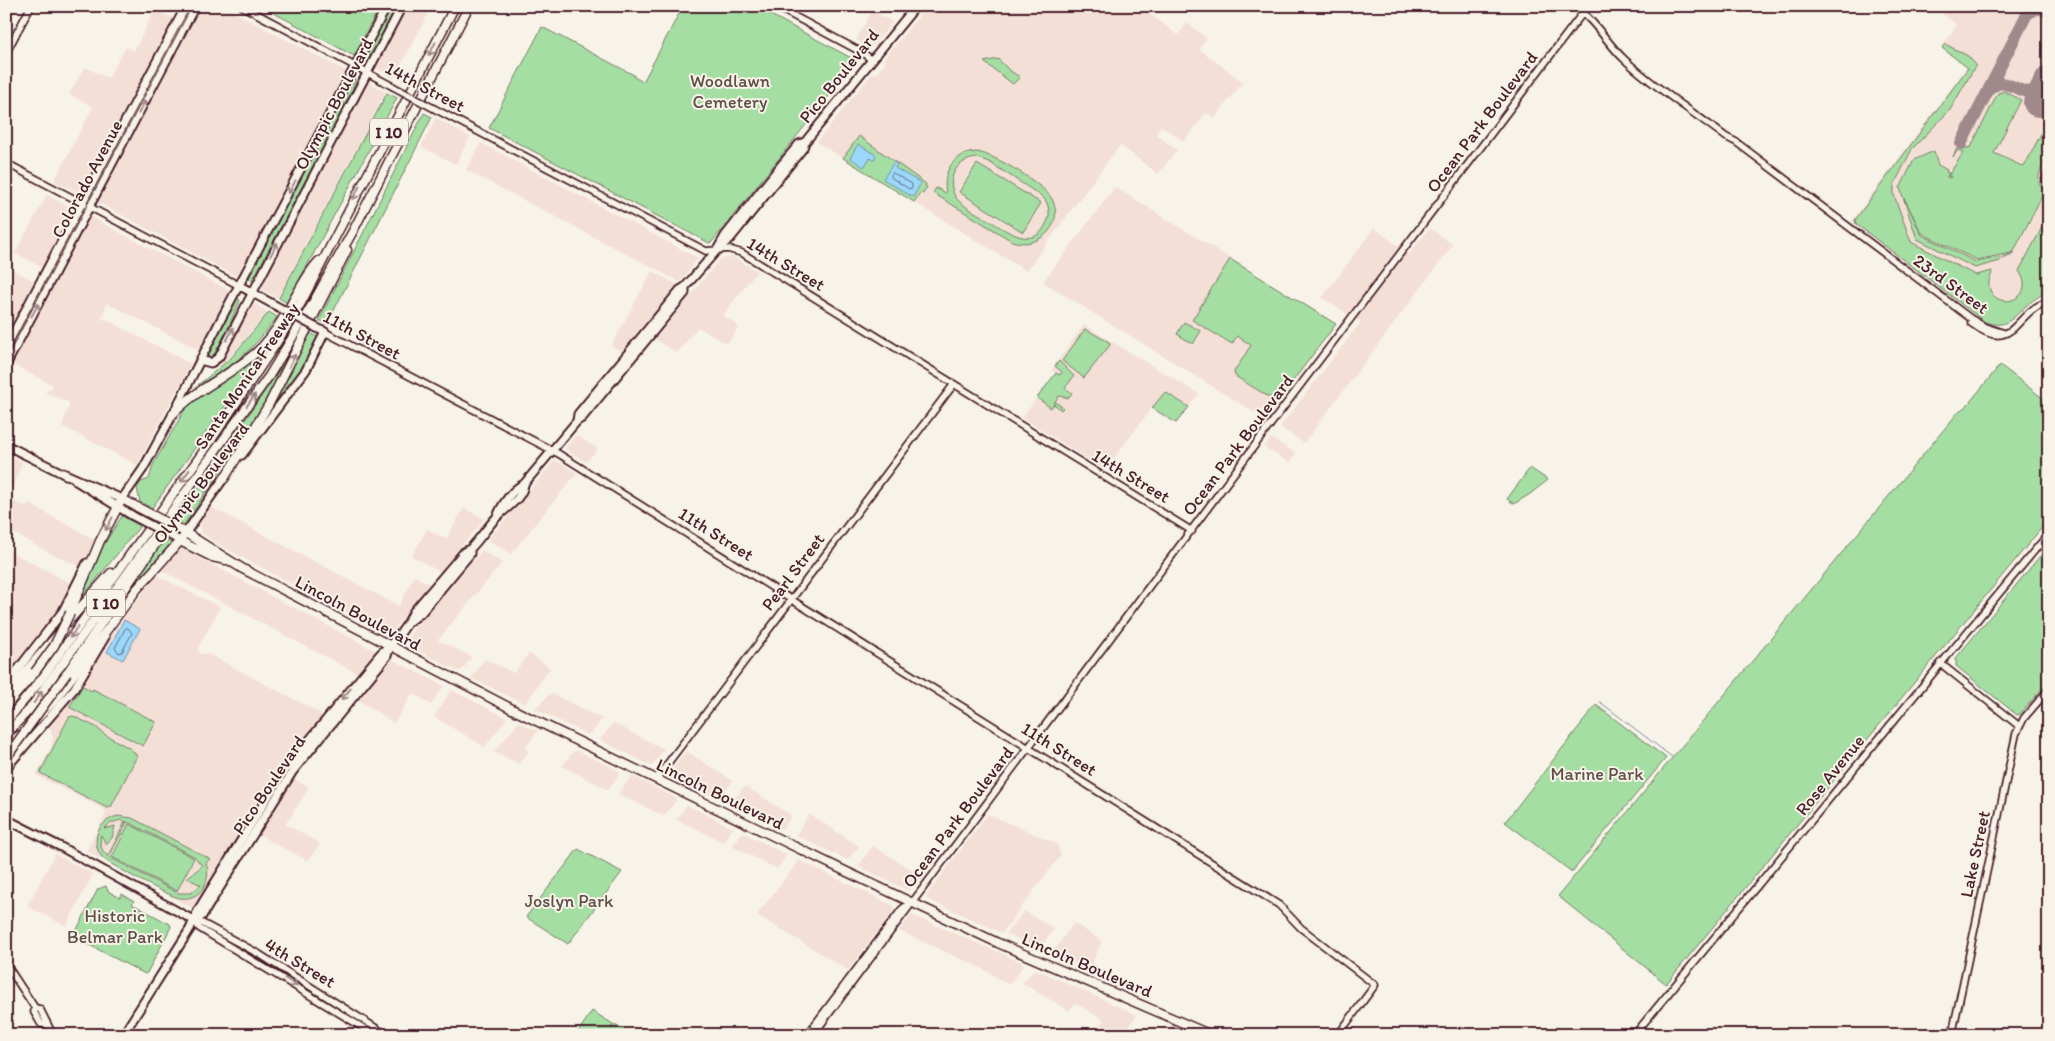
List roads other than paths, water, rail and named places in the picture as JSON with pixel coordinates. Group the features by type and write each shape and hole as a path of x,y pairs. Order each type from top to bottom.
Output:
{"highway":[{"name":"Santa Monica Freeway","path":"6,722 40,681 206,447 301,303 455,6"},
{"name":"Santa Monica Freeway","path":"6,734 29,710 269,376 309,310 353,231 469,6"},
{"path":"224,479 293,360 345,255 353,231"},
{"path":"174,414 190,396 234,370 264,344 290,308 310,270 323,258"},
{"path":"6,758 154,548 203,469"},
{"name":"Lincoln Boulevard","path":"122,499 184,531 221,554 226,560"},
{"name":"Olympic Boulevard","path":"100,540 122,499"},
{"path":"6,706 54,646 70,613 100,540"},
{"name":"Lincoln Boulevard","path":"177,540 212,557 226,560 518,712 912,902 1025,955 1211,1035"},
{"name":"Olympic Boulevard","path":"113,622 177,540"},
{"path":"6,694 107,577 122,563"},
{"path":"6,746 34,722 55,700 113,622"}],"main road":[{"name":"Colorado Avenue","path":"6,347 186,6"},
{"name":"Colorado Avenue","path":"6,365 196,6"},
{"name":"Olympic Boulevard","path":"122,499 174,414 200,360 387,6"},
{"name":"Olympic Boulevard","path":"200,360 211,363 219,357 251,292 402,6"},
{"name":"Pico Boulevard","path":"123,1035 195,921 202,916 293,771 387,656 390,646 409,622 421,614 470,554 470,549 497,518 499,510 518,486 524,484 577,421 578,414 680,290 685,287 717,250 730,239 761,195 803,148 805,142 916,6"},
{"name":"11th Street","path":"240,286 325,332"},
{"name":"Olympic Boulevard","path":"177,540 306,370 325,332"},
{"name":"Lincoln Boulevard","path":"6,445 122,499"},
{"name":"Lincoln Boulevard","path":"63,473 118,508 177,540"},
{"name":"Olympic Boulevard","path":"6,685 63,611 100,540"},
{"name":"Olympic Boulevard","path":"6,768 74,689 113,622"},
{"name":"4th Street","path":"6,819 195,921"}],"street":[{"path":"6,53 31,6"},
{"name":"14th Street","path":"242,6 693,244 706,250 728,249 742,253 1192,530"},
{"path":"775,6 863,53 872,60"},
{"name":"Ocean Park Boulevard","path":"820,1022 1030,748 1192,530 1588,6"},
{"name":"23rd Street","path":"1583,13 1599,28 1626,61 1734,145 1980,330 1999,336 2016,327 2036,307 2049,302"},
{"name":"11th Street","path":"6,164 240,286"},
{"name":"11th Street","path":"325,332 551,450 1030,748 1282,908 1301,928 1375,985 1338,1035"},
{"name":"Pearl Street","path":"656,779 954,384"},
{"name":"Rose Avenue","path":"1634,1035 2049,533"},
{"path":"1940,663 2019,726"},
{"name":"Lake Street","path":"1952,1035 2019,726 2049,688"},
{"name":"Ocean Park Boulevard","path":"820,1022 831,1004 902,909 912,902"},
{"name":"4th Street","path":"195,921 199,928 375,1035"},
{"name":"4th Street","path":"195,921 259,954 388,1035"},
{"path":"6,964 35,1008 40,1009 53,1035"},
{"path":"810,1035 820,1022"}],"water":[{"path":"858,144 876,155 874,160 870,158 864,167 850,158"},
{"path":"894,162 897,164 895,168 921,183 913,197 883,179"},
{"path":"124,620 140,629 123,660 107,652"}],"waterway":[{"path":"1600,702 1672,757"}],"tram line":[{"path":"6,359 192,6"}],"park label":[{"name":"Woodlawn Cemetery","path":"730,91"},
{"name":"Marine Park","path":"1597,774"},
{"name":"Joslyn Park","path":"569,901"},
{"name":"Historic Belmar Park","path":"115,926"}]}
